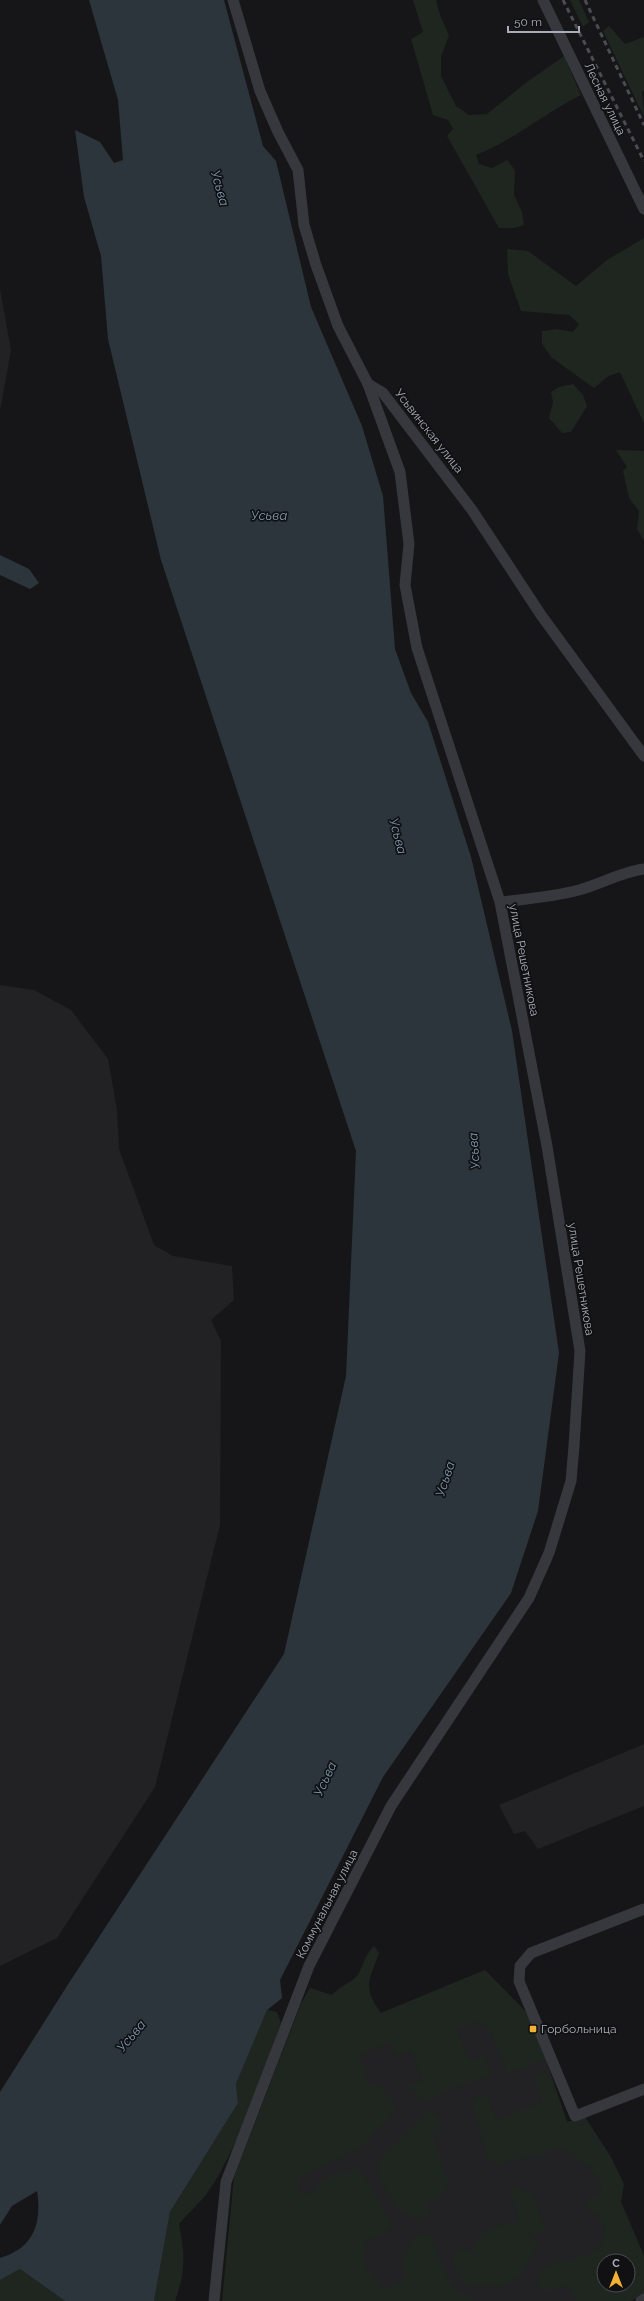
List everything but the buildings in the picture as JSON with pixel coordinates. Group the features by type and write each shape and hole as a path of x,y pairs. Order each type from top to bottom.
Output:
{"street":[{"name":"Усьвинская улица","path":"233,0 260,91 278,132 298,170 304,225 316,265 338,326 368,384 383,394 472,510 541,615 644,756"},
{"name":"Лесная улица","path":"543,0 644,209"},
{"name":"улица Решетникова","path":"368,384 400,472 409,544 405,585 417,648 500,902 547,1146 580,1351 570,1481 549,1553"},
{"path":"500,902 546,897 580,890 632,870 644,869"},
{"name":"Коммунальная улица","path":"214,2301 226,2182 310,1966 391,1806 529,1598 549,1553"},
{"path":"644,1909 537,1950 526,1957 520,1966 519,1981 575,2116 644,2089"}],"shaded area":[{"path":"413,0 436,0 440,15 449,35 441,57 441,76 456,106 469,115 487,114 527,82 564,56 581,95 503,142 476,155 479,164 492,168 507,160 515,170 514,195 522,212 524,225 514,228 499,228 447,136 453,129 448,120 433,115 411,39 423,32"},
{"path":"570,0 579,0 589,22 583,27"},
{"path":"609,26 625,44 644,37 644,91 642,91 644,117 603,31"},
{"path":"644,238 644,423 620,372 607,377 594,388 552,358 542,344 542,331 557,329 573,332 579,324 569,315 521,311 508,274 507,249 528,251 576,286 607,260"},
{"path":"0,289 11,350 0,411"},
{"path":"573,384 583,395 587,406 571,432 562,433 549,418 553,402 551,392 559,387"},
{"path":"616,450 644,451 644,541 637,529 639,511 629,498 623,471 627,467"},
{"path":"0,985 34,990 71,1010 108,1059 117,1110 119,1149 154,1245 173,1256 232,1266 234,1300 211,1320 221,1341 220,1525 155,1787 57,1938 0,1966"},
{"path":"644,1744 644,1806 538,1849 525,1831 514,1834 499,1805"},
{"path":"374,1946 379,1953 370,1977 369,1990 371,1997 381,2013 485,1970 532,2018 546,2059 507,2073 490,2029 476,2022 457,2029 469,2061 484,2056 493,2075 448,2089 430,2099 419,2098 408,2086 423,2080 411,2050 396,2056 390,2043 359,2056 366,2072 365,2081 381,2086 396,2105 391,2117 377,2129 363,2147 304,2174 297,2183 301,2195 317,2190 320,2181 357,2167 363,2174 392,2225 383,2234 364,2243 364,2266 384,2290 404,2281 406,2251 416,2233 431,2236 442,2266 454,2287 459,2292 475,2301 222,2301 234,2177 300,2006 310,1988 332,1995 357,1976 370,1950"},
{"path":"485,1970 532,2018 567,2122 585,2117 644,2256 636,2284 636,2253 596,2253 596,2293 633,2293 631,2301 222,2301 300,2006 310,1988 381,2013"},
{"path":"267,2010 277,2012 281,2023 239,2134 229,2156 206,2195 179,2224 183,2254 183,2271 175,2301 154,2301 170,2212 238,2103 236,2084"},
{"path":"545,2073 553,2081 567,2122 585,2117 611,2157 624,2184 621,2202 644,2256 644,2294 631,2301 576,2301 573,2292 567,2285 543,2292 535,2285 541,2274 554,2263 589,2254 602,2245 605,2227 595,2213 587,2211 588,2201 602,2191 599,2177 576,2157 560,2147 525,2160 524,2157 497,2165 488,2159 472,2104 476,2097 487,2094 496,2120 543,2102 534,2077"},
{"path":"430,2111 437,2116 443,2133 433,2137 449,2184 437,2200 427,2203 429,2211 420,2219 406,2214 399,2208 382,2182 379,2175 378,2164 383,2155 408,2132 419,2118"},
{"path":"513,2187 532,2193 545,2226 542,2233 527,2234 539,2243 537,2248 523,2271 517,2278 510,2282 503,2285 487,2287 467,2285 452,2263 453,2256 460,2250 473,2251 482,2232 519,2219 510,2190"},
{"path":"20,2269 65,2301 0,2301 0,2280"}],"water":[{"name":"Усьва","path":"89,0 224,0 263,146 276,161 311,307 362,426 383,496 395,649 411,693 428,722 471,857 512,1031 559,1353 538,1511 511,1593 383,1777 280,1980 282,1998 267,2010 236,2084 238,2103 170,2212 154,2301 65,2301 20,2269 0,2280 0,2258 12,2254 28,2241 36,2224 38,2203 37,2191 12,2206 0,2225 0,2092 67,1986 284,1654 346,1376 356,1151 161,560 108,339 101,256 84,197 75,130 100,142 114,163 123,160 118,100"},
{"path":"0,555 29,569 39,583 30,589 0,575"}],"railway":[{"path":"563,0 644,161"},
{"path":"585,0 644,125"}],"place":[{"name":"Горбольница","path":"533,2029"}]}
